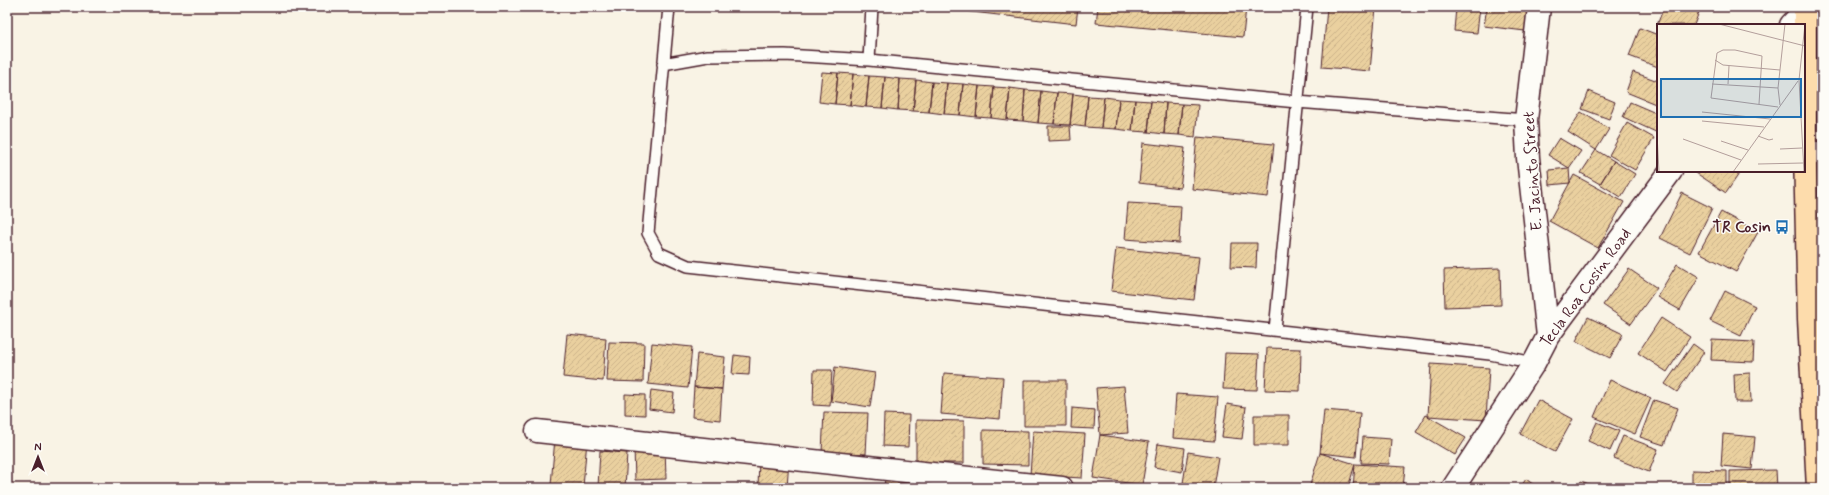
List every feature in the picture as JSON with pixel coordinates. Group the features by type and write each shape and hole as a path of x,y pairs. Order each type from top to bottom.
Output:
{"highway":[{"path":"1800,14 1801,24"},
{"path":"1805,64 1814,153 1818,488"}],"street":[{"name":"E. Jacinto Street","path":"1539,7 1526,120 1528,158 1548,336"},
{"name":"Tecla Roa Cosin Road","path":"1453,488 1534,363 1548,336 1670,172"},
{"path":"537,430 1062,488"}],"lane":[{"path":"669,7 648,233 659,253 688,266 1490,354 1534,363"},
{"path":"869,60 872,7"},
{"path":"1275,330 1306,7"},
{"path":"664,64 708,56 746,55 785,55 869,60 1297,102 1526,120"}],"building":[{"path":"929,7 1078,7 1076,24"},
{"path":"1098,7 1246,7 1243,37 1096,23"},
{"path":"1327,7 1376,7 1370,71 1322,67"},
{"path":"1456,7 1480,7 1477,33 1454,31"},
{"path":"1487,7 1528,7 1525,31 1484,26"},
{"path":"1664,7 1686,7 1699,12 1694,24 1657,24"},
{"path":"1640,28 1657,35 1657,67 1629,56"},
{"path":"822,72 838,73 835,104 819,102"},
{"path":"1633,72 1657,81 1657,105 1626,92"},
{"path":"838,73 853,74 850,105 835,104"},
{"path":"853,74 869,76 866,107 850,105"},
{"path":"869,76 885,77 882,108 866,107"},
{"path":"885,77 900,79 898,110 882,108"},
{"path":"900,79 916,80 913,111 898,110"},
{"path":"916,80 932,82 929,112 913,111"},
{"path":"932,82 947,83 944,114 929,112"},
{"path":"947,83 963,84 960,115 944,114"},
{"path":"963,84 979,86 976,117 960,115"},
{"path":"979,86 994,87 991,118 976,117"},
{"path":"994,87 1010,88 1007,120 991,118"},
{"path":"1010,88 1025,90 1023,121 1007,120"},
{"path":"1025,90 1041,91 1038,123 1023,121"},
{"path":"1041,91 1057,93 1054,124 1038,123"},
{"path":"1589,91 1615,102 1609,119 1582,109"},
{"path":"1057,93 1073,94 1070,125 1054,124"},
{"path":"1073,94 1088,96 1085,127 1070,125"},
{"path":"1088,96 1104,97 1101,128 1085,127"},
{"path":"1104,97 1119,99 1116,129 1101,128"},
{"path":"1119,99 1135,100 1132,131 1116,129"},
{"path":"1135,100 1151,101 1148,132 1132,131"},
{"path":"1151,101 1166,103 1164,134 1148,132"},
{"path":"1630,102 1657,114 1657,133 1623,117"},
{"path":"1166,103 1182,104 1179,135 1164,134"},
{"path":"1182,104 1198,105 1195,137 1179,135"},
{"path":"1581,112 1609,129 1596,150 1568,132"},
{"path":"1627,123 1654,138 1635,170 1609,155"},
{"path":"1048,126 1070,126 1071,140 1048,141"},
{"path":"1197,137 1274,144 1268,197 1192,189"},
{"path":"1559,138 1581,151 1569,168 1548,155"},
{"path":"1143,143 1185,148 1180,188 1139,183"},
{"path":"1596,150 1614,161 1600,184 1581,173"},
{"path":"1614,161 1635,174 1621,197 1600,184"},
{"path":"1569,168 1570,183 1550,185 1549,170"},
{"path":"1696,172 1740,172 1726,193"},
{"path":"1574,175 1624,202 1598,248 1549,221"},
{"path":"1682,193 1712,208 1690,253 1660,238"},
{"path":"1128,203 1181,206 1179,243 1125,239"},
{"path":"1721,212 1758,232 1736,272 1699,252"},
{"path":"1232,243 1257,243 1256,268 1231,267"},
{"path":"1116,248 1199,257 1194,300 1111,291"},
{"path":"1677,264 1699,277 1680,310 1657,297"},
{"path":"1500,268 1501,305 1445,307 1444,270"},
{"path":"1629,269 1657,288 1631,324 1603,305"},
{"path":"1725,291 1755,306 1741,336 1710,321"},
{"path":"1588,317 1623,334 1610,358 1576,341"},
{"path":"1661,318 1690,337 1667,372 1638,353"},
{"path":"567,334 606,338 603,381 563,377"},
{"path":"1712,340 1754,342 1753,362 1711,360"},
{"path":"609,342 644,343 643,382 607,381"},
{"path":"652,343 692,347 688,388 648,384"},
{"path":"1693,344 1704,352 1677,392 1665,384"},
{"path":"1267,348 1301,349 1300,391 1265,390"},
{"path":"1225,353 1259,354 1257,390 1223,389"},
{"path":"697,354 725,357 722,389 694,387"},
{"path":"734,355 750,357 749,375 732,374"},
{"path":"1431,364 1489,368 1486,420 1428,416"},
{"path":"835,367 875,373 870,407 831,401"},
{"path":"814,370 832,370 830,406 813,405"},
{"path":"944,373 1003,377 1000,419 941,414"},
{"path":"1750,373 1751,402 1735,402 1734,374"},
{"path":"1024,380 1066,380 1066,426 1024,426"},
{"path":"1610,380 1651,398 1635,434 1594,417"},
{"path":"1124,386 1128,433 1100,435 1096,388"},
{"path":"694,387 722,389 720,420 692,417"},
{"path":"651,390 674,393 672,412 649,409"},
{"path":"625,394 645,395 645,415 625,414"},
{"path":"1176,394 1218,397 1214,441 1173,438"},
{"path":"1538,400 1573,419 1555,452 1520,434"},
{"path":"1654,400 1678,408 1664,445 1640,437"},
{"path":"1227,404 1246,407 1242,439 1222,437"},
{"path":"1072,408 1095,410 1094,429 1071,428"},
{"path":"1324,410 1360,413 1356,457 1320,453"},
{"path":"824,412 868,413 866,454 822,452"},
{"path":"884,414 909,415 908,447 883,446"},
{"path":"1254,415 1289,415 1289,445 1254,445"},
{"path":"1426,415 1466,438 1455,455 1416,432"},
{"path":"916,420 964,421 964,463 916,463"},
{"path":"1597,422 1619,431 1610,451 1588,441"},
{"path":"983,430 1028,431 1028,465 983,464"},
{"path":"1033,431 1085,434 1082,478 1030,475"},
{"path":"1723,434 1755,437 1752,469 1721,466"},
{"path":"1100,435 1149,442 1142,485 1093,478"},
{"path":"1623,436 1658,449 1649,472 1614,458"},
{"path":"1363,437 1391,439 1389,464 1361,463"},
{"path":"555,438 587,440 583,487 551,485"},
{"path":"1158,444 1185,448 1182,472 1154,467"},
{"path":"665,446 666,479 635,480 634,448"},
{"path":"600,451 627,453 625,488 598,487"},
{"path":"1188,452 1218,457 1213,487 1183,483"},
{"path":"1320,453 1355,464 1348,488 1309,488"},
{"path":"759,459 789,460 787,488 758,488"},
{"path":"1355,464 1405,467 1403,488 1353,488"},
{"path":"1692,470 1727,471 1727,488 1692,488"},
{"path":"1776,470 1777,488 1730,488 1730,471"},
{"path":"885,477 911,481 910,488 884,488"},
{"path":"1526,479 1538,488 1520,488"},
{"path":"1581,481 1599,488 1578,488"}],"place":[{"name":"TR Cosin","path":"1782,227"}]}
